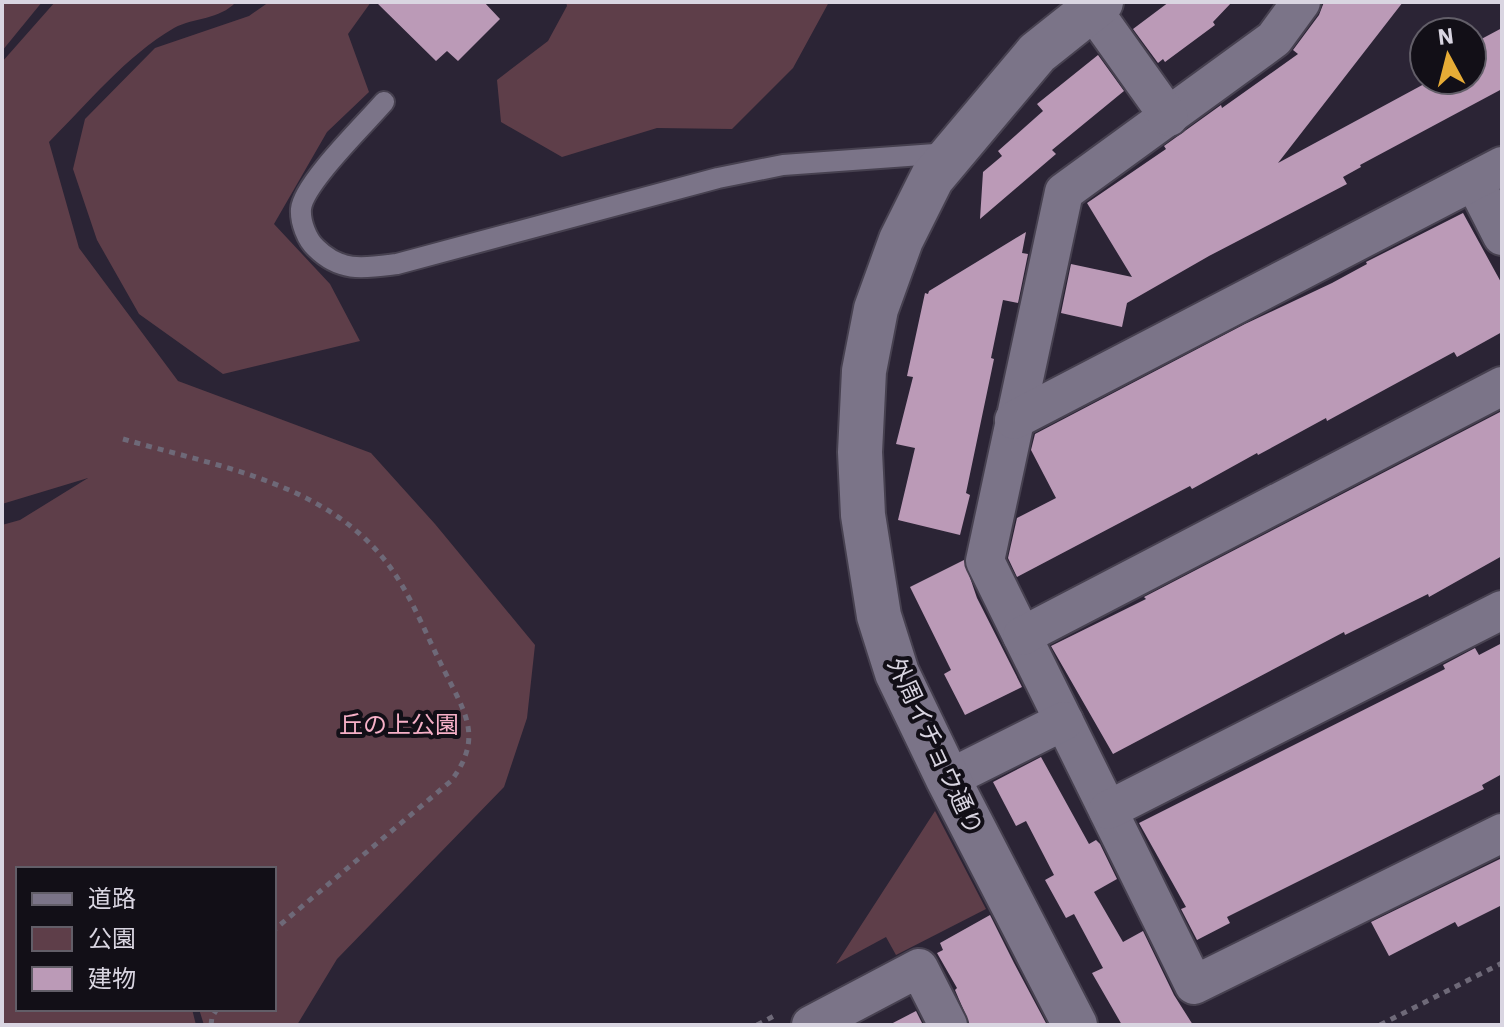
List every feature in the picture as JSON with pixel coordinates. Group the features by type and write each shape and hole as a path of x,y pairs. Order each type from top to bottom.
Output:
{"street":[{"path":"1301,2 1274,39 1064,192 985,561 1194,985 1502,833"},
{"path":"1096,6 1169,117"},
{"name":"外周イチョウ通り","path":"1075,1025 897,673 879,616 863,515 860,452 864,371 876,309 901,240 932,178 1037,53 1096,6"},
{"path":"1014,420 1488,173 1502,236"},
{"path":"1022,636 1502,386"},
{"path":"1108,810 1502,610"},
{"path":"948,779 1064,721"},
{"path":"811,1025 919,968 948,1025"}],"lane":[{"path":"384,102 315,181 301,208 308,241 329,261 360,269 397,264 718,178 783,165 953,153"}],"path":[{"path":"123,439 277,484 339,516 368,541 388,564 464,712 471,740 465,763 451,781 276,928"},
{"path":"1380,1025 1502,963"}],"green space":[{"path":"2,2 42,2 2,51"},
{"name":"丘の上公園","path":"55,2 236,2 222,12 182,24 156,39 108,81 49,142 79,248 178,381 371,453 435,524 535,645 527,718 504,787 337,959 297,1025 204,1025 200,1011 276,1011 276,867 16,867 16,1011 192,1011 196,1025 2,1025 2,525 20,520 88,478 2,504 2,62"},
{"path":"269,2 371,2 348,34 369,92 327,132 274,224 330,284 360,341 223,374 139,314 97,240 73,169 85,119 155,48 249,16"},
{"path":"566,2 829,2 793,68 732,129 657,128 562,157 501,122 497,80 548,41 567,6"},
{"path":"935,811 986,909 896,955 886,937 836,964"}],"building":[{"path":"376,2 484,2 500,19 458,61 447,51 436,61"},
{"path":"1169,2 1232,2 1213,22 1215,25 1165,62 1163,59 1158,63 1133,29"},
{"path":"1324,2 1403,2 1278,163 1408,93 1408,96 1488,96 1488,35 1502,28 1502,89 1360,165 1343,177 1347,184 1127,303 1122,327 1061,313 1071,264 1132,277 1087,203 1166,149 1164,146 1221,105 1222,108 1298,54 1293,50 1319,15"},
{"path":"1098,55 1124,91 1052,150 1056,154 980,219 983,172 1002,156 998,151 1043,111 1037,104"},
{"path":"1463,213 1502,284 1502,332 1457,357 1454,352 1327,421 1326,418 1192,489 1190,486 1017,577 1008,558 1017,518 1056,498 1031,450 1035,434"},
{"path":"1026,232 1022,253 1028,254 1018,303 1003,300 966,493 970,495 960,535 898,520 915,448 896,444 913,377 907,376 925,293 928,294"},
{"path":"1502,411 1502,556 1429,597 1428,594 1345,635 1344,632 1113,754 1051,646"},
{"path":"964,560 977,598 1022,687 965,715 944,674 951,670 910,587"},
{"path":"1502,643 1502,774 1482,785 1484,789 1227,917 1230,923 1197,940 1181,909 1186,907 1139,823 1445,669 1443,665 1475,648 1479,655"},
{"path":"1041,757 1089,844 1096,840 1100,844 1117,879 1094,892 1123,942 1143,931 1174,995 1193,1025 1122,1025 1092,973 1103,968 1074,914 1066,918 1045,880 1054,875 1026,821 1016,826 993,782"},
{"path":"1502,858 1502,905 1458,927 1455,922 1389,956 1371,922"},
{"path":"990,915 1047,1025 970,1025 955,990 957,988 937,953 943,950 940,943"},
{"path":"916,1011 923,1025 889,1025"}]}
